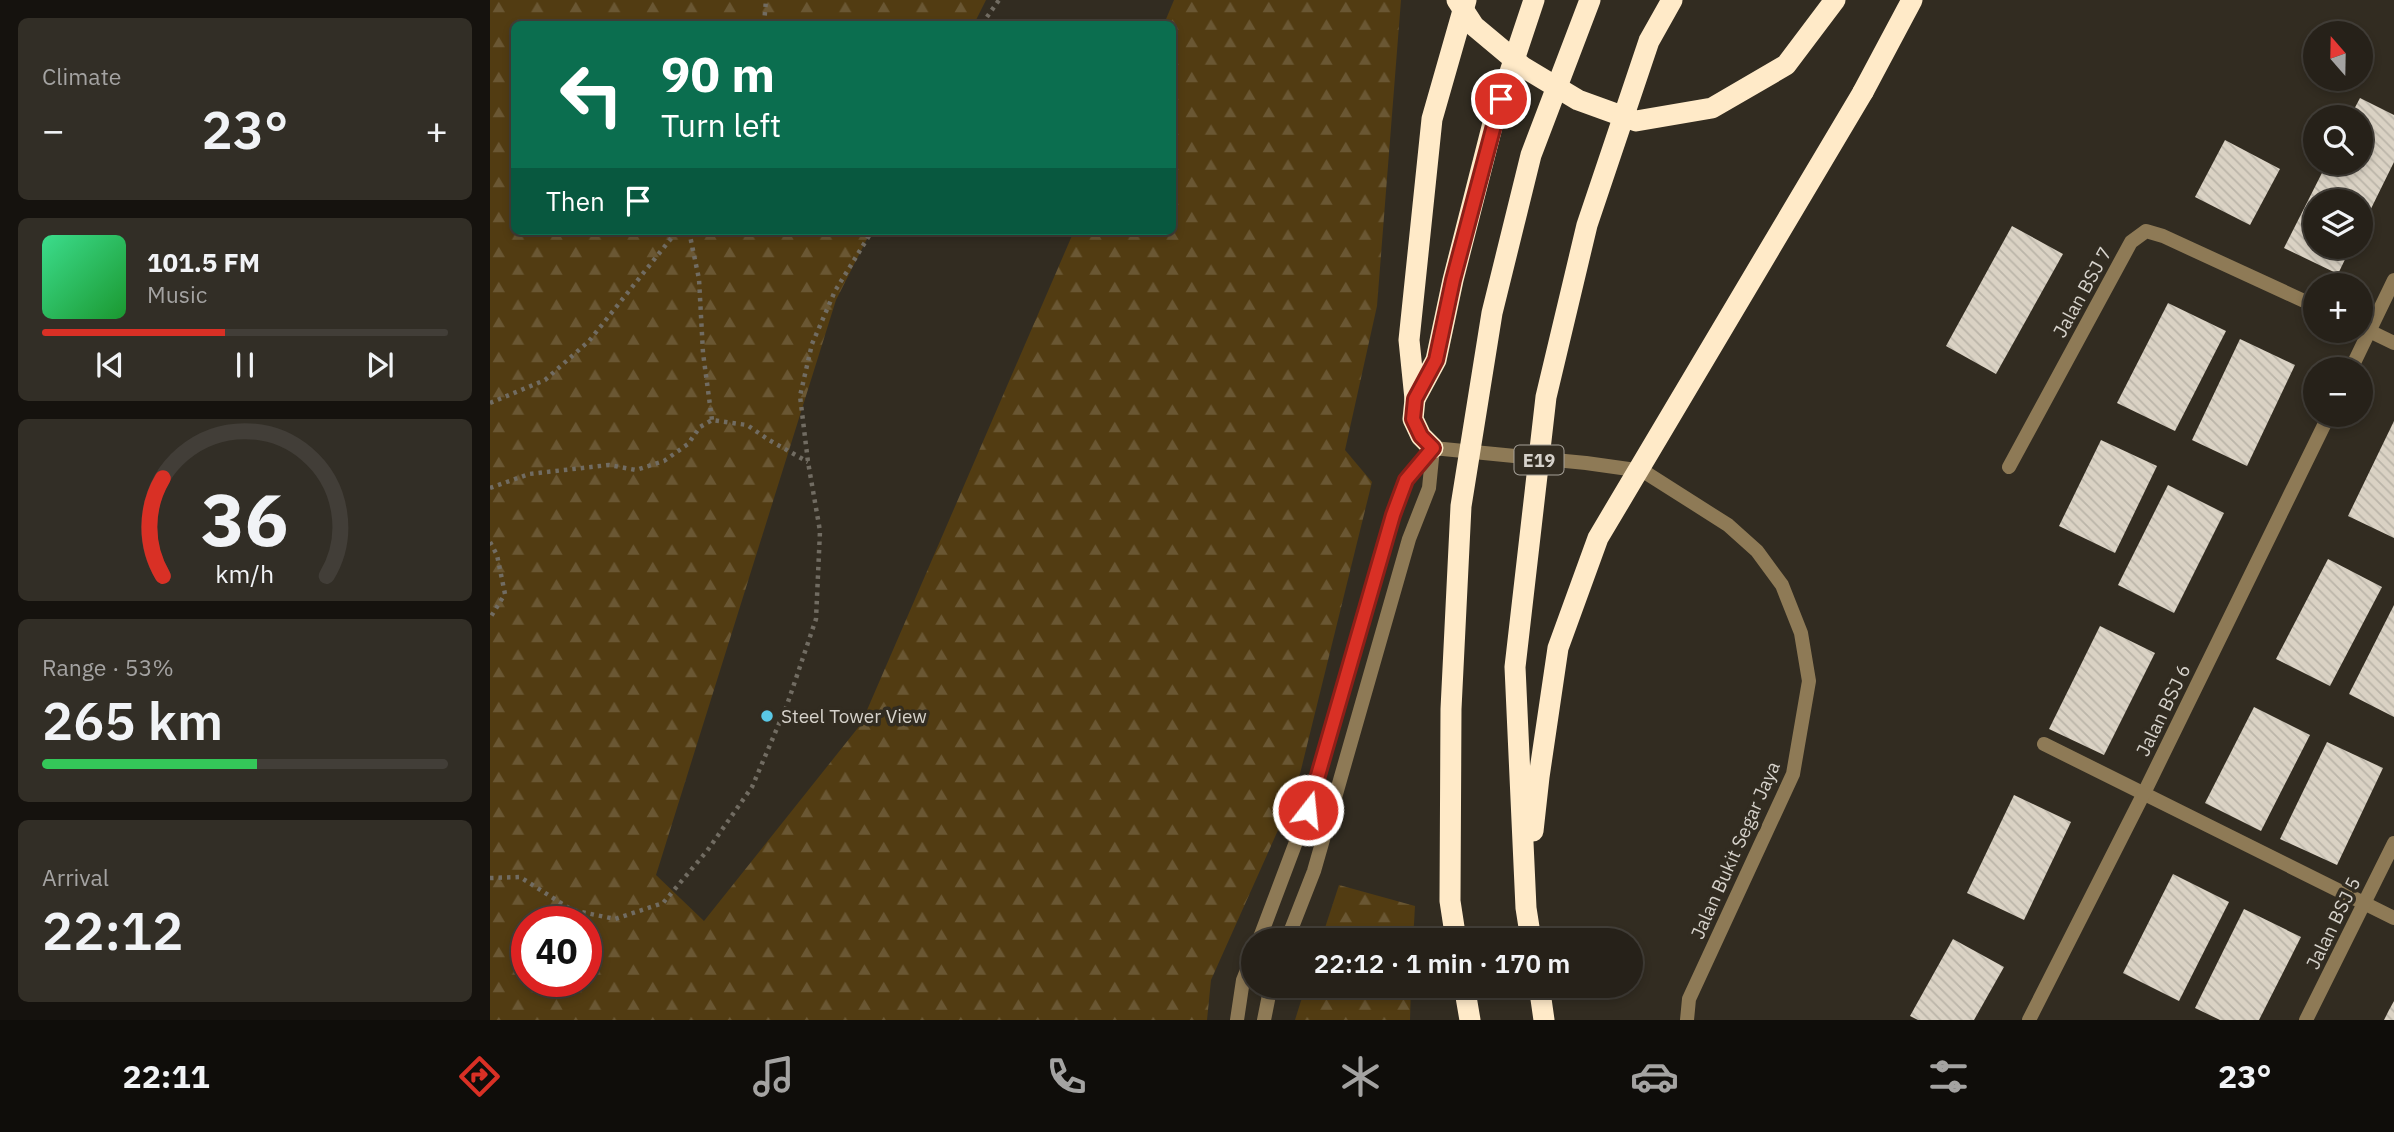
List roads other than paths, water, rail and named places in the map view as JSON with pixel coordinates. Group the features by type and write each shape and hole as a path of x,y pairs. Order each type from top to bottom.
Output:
{"highway":[{"path":"1457,0 1474,26 1522,67 1577,100 1636,121 1712,108 1786,65 1835,0"},
{"path":"1433,448 1421,436 1413,419 1415,399 1409,340 1432,119 1466,0"},
{"path":"1415,399 1436,360 1453,280 1493,123 1534,0"},
{"path":"1455,928 1450,901 1451,709 1461,506 1492,313 1531,155 1590,0"},
{"name":"E19","path":"1529,928 1515,667 1546,397 1587,225 1649,41 1672,0"},
{"path":"1526,908 1539,777 1558,648 1598,538 1863,92 1912,0"},
{"path":"1466,998 1470,1020"},
{"path":"1541,998 1544,1020"}],"street":[{"name":"Jalan BSJ 7","path":"2009,467 2131,242 2146,231 2163,236 2303,300"},
{"path":"2373,316 2394,281"},
{"path":"2373,333 2394,343"},
{"name":"Jalan BSJ 6","path":"2029,1020 2144,793 2323,427"},
{"path":"1264,928 1308,810 1393,515 1406,480 1433,448"},
{"path":"1292,928 1314,871 1409,539 1429,488 1433,448"},
{"name":"Jalan Bukit Segar Jaya","path":"1433,448 1643,471 1728,525 1757,551 1782,585 1801,633 1809,681 1793,774 1689,999 1687,1020"},
{"path":"2044,744 2394,918"},
{"name":"Jalan BSJ 5","path":"2306,1020 2394,843"},
{"path":"1237,1020 1241,993"},
{"path":"1264,1020 1268,998"}],"place":[{"name":"Steel Tower View","path":"767,716"}]}
